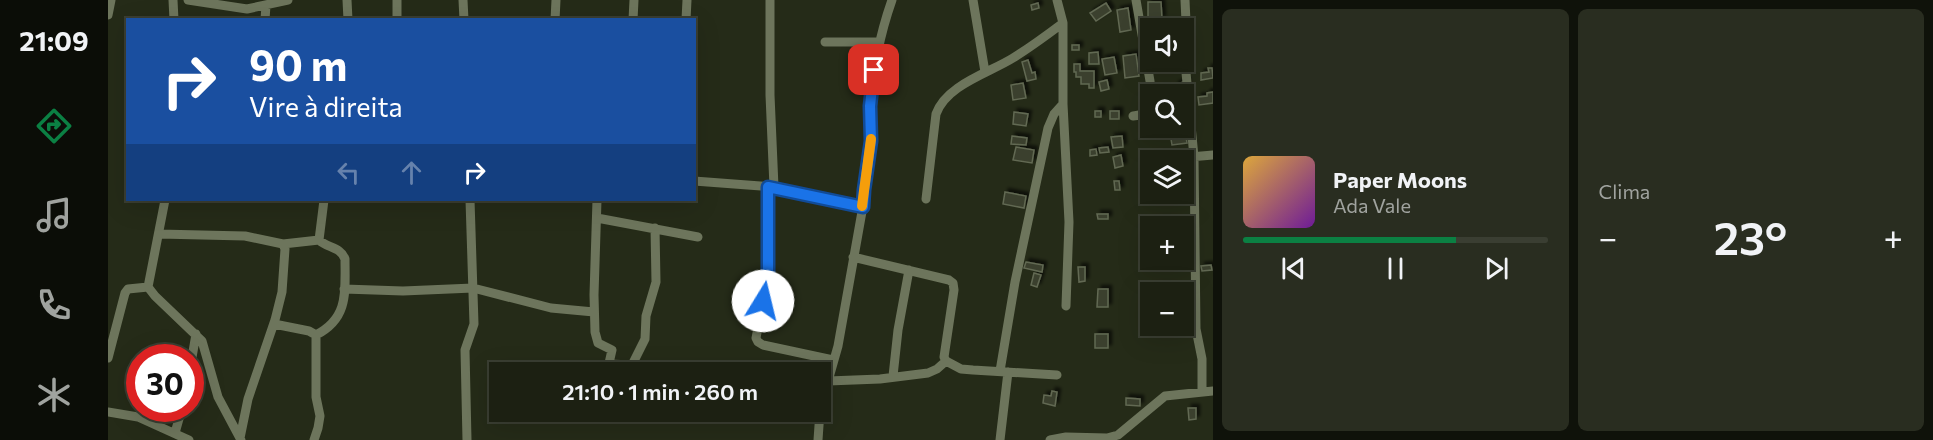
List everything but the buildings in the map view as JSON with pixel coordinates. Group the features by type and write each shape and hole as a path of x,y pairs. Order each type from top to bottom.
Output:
{"street":[{"path":"108,15 111,0"},
{"path":"173,0 174,18"},
{"path":"188,0 267,5 288,0"},
{"path":"347,0 348,18"},
{"path":"397,0 397,18"},
{"path":"463,0 464,18"},
{"path":"555,18 556,0"},
{"path":"633,18 634,0"},
{"path":"686,18 687,0"},
{"path":"770,0 771,187 768,280 756,338 763,345 833,360"},
{"path":"831,368 846,306 863,207 871,141 870,106 879,42 892,0"},
{"path":"973,0 985,72"},
{"path":"1057,0 1063,23 1063,104 1069,222 1066,306"},
{"path":"1136,0 1150,84"},
{"path":"1185,0 1187,44 1185,62 1193,150"},
{"path":"265,18 267,5"},
{"path":"926,199 939,105 962,85 1013,58 1063,23"},
{"path":"825,42 879,42"},
{"path":"1000,440 1004,371 1013,293 1048,128 1054,114 1063,104"},
{"path":"1133,116 1140,115"},
{"path":"1202,392 1202,358 1196,329 1194,158 1213,154"},
{"path":"696,181 771,187 863,207"},
{"path":"165,201 148,287 202,341 218,397 241,439"},
{"path":"319,240 324,201"},
{"path":"466,440 465,350 474,324 470,201"},
{"path":"597,201 594,312 596,339 598,343 612,350 609,362"},
{"path":"597,218 698,237"},
{"path":"634,362 645,339 646,316 656,282 655,228"},
{"path":"159,234 245,236 283,244 319,240 343,255 343,307 335,321 326,330 316,335"},
{"path":"241,439 248,399 274,324 282,291 285,263 283,244"},
{"path":"853,257 950,280 953,283 954,290 944,357 946,361 961,369 1057,375"},
{"path":"893,376 898,330 909,270"},
{"path":"108,358 125,293 128,289 148,287"},
{"path":"344,290 403,291 473,288 551,308 594,312"},
{"path":"274,324 309,330 316,335"},
{"path":"194,344 196,334"},
{"path":"314,440 320,416 316,397 316,335"},
{"path":"831,381 928,373 946,361"},
{"path":"1050,440 1066,437 1107,438 1118,435 1165,396 1213,391"},
{"path":"108,412 138,417 189,440"},
{"path":"175,433 178,422"},
{"path":"818,440 819,422"}],"slow traffic":[{"path":"862,206 871,139"}],"route":[{"path":"763,301 768,280 768,187 863,207 871,141 870,106 874,70"}]}
